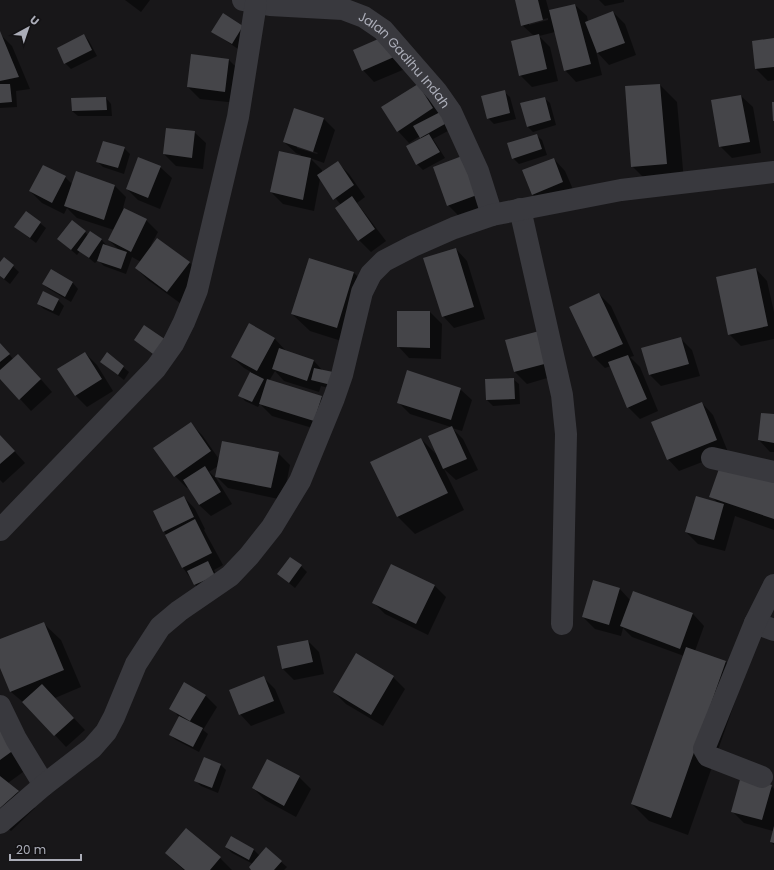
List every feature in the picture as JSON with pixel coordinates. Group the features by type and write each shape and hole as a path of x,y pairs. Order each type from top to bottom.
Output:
{"street":[{"name":"Jalan Gadihu Indah","path":"264,3 343,9 364,17 383,30 437,92 451,112 478,171 492,215"},
{"path":"0,530 156,368 173,344 197,290 264,3"},
{"path":"0,823 44,785 92,748 106,732 114,717 136,664 160,627 179,611 230,576 249,556 272,527 300,480 334,398 342,375 362,292 371,274 384,261 413,246 454,228 492,215 621,190 774,172"},
{"path":"520,209 562,395 566,434 562,624"},
{"path":"712,458 774,472"},
{"path":"762,777 708,756 704,749 764,627 774,585"},
{"path":"0,706 16,739 44,785"}],"building":[{"path":"515,0 538,0 543,20 521,26"},
{"path":"575,4 591,64 564,71 549,10"},
{"path":"613,11 625,43 597,53 585,22"},
{"path":"223,13 243,26 232,44 211,32"},
{"path":"0,31 19,77 0,81"},
{"path":"84,34 92,50 64,64 57,48"},
{"path":"539,34 547,69 519,76 511,41"},
{"path":"385,36 394,57 362,71 353,50"},
{"path":"774,38 774,67 755,69 752,41"},
{"path":"191,54 229,59 225,92 187,87"},
{"path":"0,84 10,84 12,102 0,103"},
{"path":"418,84 433,108 397,132 381,107"},
{"path":"660,84 667,164 631,167 625,86"},
{"path":"505,90 510,113 487,119 481,96"},
{"path":"741,95 750,142 719,147 711,100"},
{"path":"106,97 107,110 72,111 71,98"},
{"path":"545,97 551,120 527,127 520,103"},
{"path":"772,102 774,102 774,121 773,121"},
{"path":"294,108 324,118 313,152 283,142"},
{"path":"446,109 452,120 420,138 413,126"},
{"path":"166,128 195,131 192,158 163,154"},
{"path":"429,134 440,152 416,165 406,146"},
{"path":"537,134 542,149 512,159 507,143"},
{"path":"103,141 125,147 118,168 96,162"},
{"path":"279,151 311,158 303,200 270,192"},
{"path":"462,156 477,195 447,206 433,167"},
{"path":"138,157 161,166 148,198 126,189"},
{"path":"554,158 563,182 532,195 522,170"},
{"path":"338,161 354,185 333,200 317,175"},
{"path":"43,165 66,176 52,203 29,191"},
{"path":"76,171 115,185 104,220 64,206"},
{"path":"352,196 375,229 358,241 335,208"},
{"path":"124,208 147,219 131,252 108,240"},
{"path":"26,211 41,222 30,238 14,227"},
{"path":"72,220 86,231 71,250 57,239"},
{"path":"90,231 102,239 89,258 77,250"},
{"path":"157,238 190,262 167,292 135,268"},
{"path":"103,244 127,252 121,269 97,261"},
{"path":"456,248 474,307 442,317 423,258"},
{"path":"4,257 14,265 4,279 0,276 0,262"},
{"path":"309,258 354,272 337,328 291,314"},
{"path":"756,268 768,326 728,335 716,277"},
{"path":"51,269 73,282 65,297 42,284"},
{"path":"43,291 59,299 53,311 37,304"},
{"path":"599,293 623,344 593,357 569,307"},
{"path":"397,311 430,311 430,348 397,347"},
{"path":"249,323 275,338 257,371 231,357"},
{"path":"144,325 169,342 157,357 134,340"},
{"path":"543,330 552,362 514,372 505,340"},
{"path":"681,337 689,364 649,375 641,348"},
{"path":"0,343 10,354 0,362"},
{"path":"279,348 314,360 307,381 272,369"},
{"path":"85,352 102,379 75,396 57,369"},
{"path":"107,352 124,366 118,375 100,362"},
{"path":"18,354 41,379 19,400 0,379 0,370"},
{"path":"628,355 647,399 627,408 608,362"},
{"path":"314,368 338,373 335,386 311,380"},
{"path":"407,370 461,388 451,420 397,403"},
{"path":"250,372 264,379 252,402 238,396"},
{"path":"514,378 515,399 486,400 485,379"},
{"path":"267,379 322,396 314,421 259,404"},
{"path":"702,402 717,440 667,460 651,422"},
{"path":"761,413 774,414 774,443 758,440"},
{"path":"191,422 211,451 174,477 153,448"},
{"path":"452,426 467,459 443,469 428,436"},
{"path":"0,435 15,451 0,464"},
{"path":"421,438 448,493 397,517 370,462"},
{"path":"222,441 279,452 271,488 215,477"},
{"path":"721,463 774,481 774,519 709,497"},
{"path":"205,466 221,492 199,505 183,480"},
{"path":"184,496 194,517 163,532 153,511"},
{"path":"696,496 724,504 714,540 685,532"},
{"path":"195,519 212,553 182,568 165,535"},
{"path":"290,557 302,565 289,583 277,574"},
{"path":"208,561 215,576 194,585 187,571"},
{"path":"391,564 435,585 416,624 372,603"},
{"path":"593,580 620,588 609,625 582,617"},
{"path":"633,591 693,613 680,649 620,626"},
{"path":"44,622 64,670 10,692 0,668 0,639"},
{"path":"308,640 313,662 282,669 277,646"},
{"path":"686,647 726,661 671,818 631,804"},
{"path":"356,653 394,676 371,715 333,692"},
{"path":"264,676 274,701 239,715 229,690"},
{"path":"184,682 206,695 190,721 169,709"},
{"path":"42,684 74,718 54,736 22,702"},
{"path":"179,716 203,728 193,747 169,735"},
{"path":"0,722 18,747 0,760"},
{"path":"204,757 221,764 212,788 194,781"},
{"path":"267,759 300,776 284,806 252,788"},
{"path":"0,776 19,791 0,808"},
{"path":"741,776 772,785 762,820 731,812"},
{"path":"774,826 774,843 770,842"},
{"path":"186,828 221,857 210,870 185,870 165,853"},
{"path":"231,836 254,849 249,860 225,847"},
{"path":"266,847 282,861 274,870 251,870 249,867"}]}
